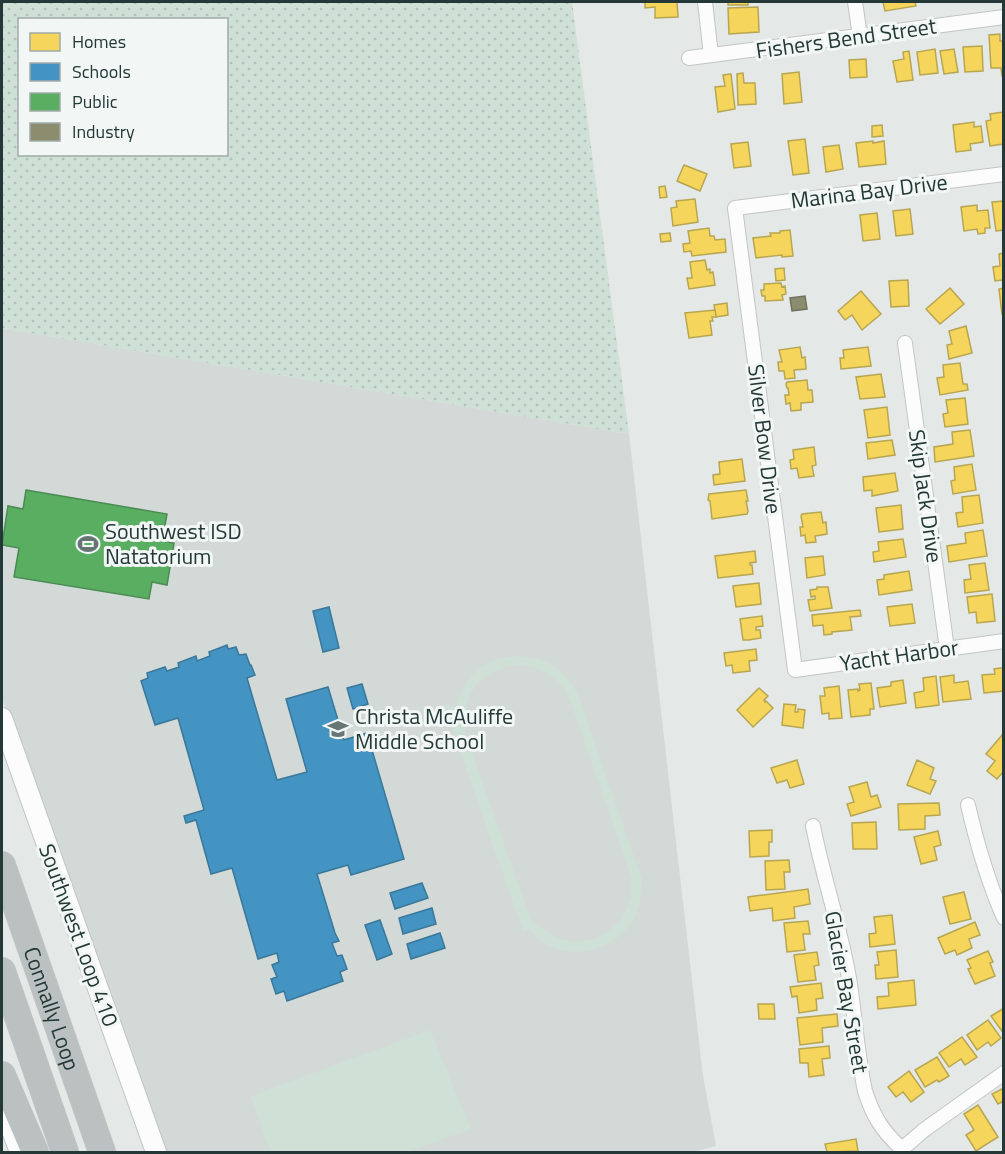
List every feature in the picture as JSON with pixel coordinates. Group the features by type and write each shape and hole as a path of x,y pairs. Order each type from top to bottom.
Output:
{"highway":[{"name":"Connally Loop","path":"2,865 101,1148"},
{"name":"Connally Loop","path":"2,971 65,1152"},
{"path":"2,1075 35,1152"}],"main road":[{"name":"Southwest Loop 410","path":"2,718 156,1152"},
{"path":"2,1101 20,1152"}],"street":[{"path":"705,2 711,56"},
{"path":"855,2 860,36"},
{"name":"Fishers Bend Street","path":"689,58 1004,17"},
{"name":"Marina Bay Drive","path":"735,208 1004,174"},
{"name":"Silver Bow Drive","path":"735,208 795,670"},
{"name":"Skip Jack Drive","path":"905,343 947,649"},
{"name":"Yacht Harbor","path":"795,670 1004,641"},
{"path":"968,806 993,895 1004,918"},
{"name":"Glacier Bay Street","path":"813,826 819,858 843,947 865,1091 881,1128 901,1151"},
{"path":"901,1151 924,1130 1004,1073"}],"shaded area":[{"path":"2,2 572,2 629,434 2,328"},
{"name":"Christa McAuliffe Middle School","path":"2,328 629,434 703,1076 716,1146 693,1152 161,1152 2,699"},
{"path":"528,657 546,662 566,677 578,694 642,880 639,906 633,921 617,938 596,948 573,952 561,950 544,943 529,929 523,931 444,706 453,704 456,712 468,679 483,665 504,658","holes":["515,665 540,670 553,677 569,697 631,877 631,896 621,919 604,934 593,939 570,941 559,938 548,933 529,915 465,732 470,696 481,680 501,669"]},
{"path":"430,1030 471,1129 407,1152 270,1152 251,1096"}],"building: Homes":[{"path":"645,2 677,2 678,17 655,18 655,7 645,8"},
{"path":"728,2 748,2 748,5 728,5"},
{"path":"883,2 915,2 916,6 885,11"},
{"path":"758,7 759,32 729,34 728,8"},
{"path":"1000,34 1000,41 1004,41 1004,76 1002,76 1001,68 991,68 989,35"},
{"path":"982,46 983,71 965,72 963,47"},
{"path":"935,49 938,73 920,75 917,52"},
{"path":"954,49 958,72 944,74 940,51"},
{"path":"909,51 913,80 897,82 893,61 904,59 903,52"},
{"path":"866,59 867,77 850,78 849,60"},
{"path":"799,72 802,102 784,104 782,74"},
{"path":"743,73 744,83 755,83 756,104 738,105 737,74"},
{"path":"731,74 735,109 718,112 715,87 725,86 723,75"},
{"path":"1003,112 1003,144 990,146 986,121 991,120 990,114"},
{"path":"974,122 974,127 981,126 983,142 970,144 971,150 956,152 953,125"},
{"path":"882,125 883,136 872,137 872,126"},
{"path":"805,139 809,173 793,175 788,141"},
{"path":"873,141 873,143 884,141 886,164 859,167 856,143"},
{"path":"748,142 751,166 734,168 731,144"},
{"path":"839,145 843,169 826,172 823,147"},
{"path":"684,165 707,174 700,191 677,181"},
{"path":"665,186 667,197 660,198 659,187"},
{"path":"695,199 698,222 673,226 671,208 677,207 676,201"},
{"path":"1004,201 1004,230 996,231 992,202"},
{"path":"977,205 977,211 988,210 990,228 985,228 985,233 978,234 977,229 964,231 961,207"},
{"path":"910,209 913,234 896,236 893,211"},
{"path":"877,213 880,239 863,241 860,215"},
{"path":"709,228 710,236 714,236 715,240 725,239 726,252 692,256 691,251 684,252 683,244 690,243 688,231"},
{"path":"790,230 793,256 756,258 753,238 771,236 770,233"},
{"path":"670,233 671,241 661,242 660,234"},
{"path":"1004,253 1004,282 995,281 993,267 1000,266 999,254"},
{"path":"705,260 707,270 710,269 710,273 713,272 715,285 689,289 687,278 692,278 690,262"},
{"path":"784,268 785,280 776,281 775,269"},
{"path":"908,280 909,306 891,307 889,281"},
{"path":"781,283 782,287 785,286 786,294 782,295 783,300 765,301 761,290 764,290 764,284"},
{"path":"950,288 964,304 940,324 926,309"},
{"path":"1004,288 1004,313 1002,314 999,289"},
{"path":"861,291 881,314 862,330 852,315 845,320 838,311"},
{"path":"727,303 728,315 716,317 714,305"},
{"path":"715,310 716,317 712,317 713,321 710,321 712,335 689,338 685,313"},
{"path":"966,326 972,353 949,359 947,345 952,344 949,331"},
{"path":"800,347 802,358 805,357 806,369 794,370 795,378 785,379 784,371 779,371 778,362 782,362 779,350"},
{"path":"868,347 871,366 841,369 840,358 844,358 843,350"},
{"path":"960,363 963,384 967,384 968,390 940,395 937,378 944,377 943,365"},
{"path":"881,374 885,397 860,399 856,377"},
{"path":"807,380 808,390 812,390 813,402 801,403 801,410 791,411 790,403 786,404 785,395 789,395 787,382"},
{"path":"965,398 968,424 945,427 943,414 948,413 946,400"},
{"path":"887,407 890,435 868,438 864,410"},
{"path":"970,430 974,456 935,462 934,447 953,444 952,432"},
{"path":"892,440 895,455 868,459 866,443"},
{"path":"814,447 816,465 812,466 814,476 799,478 797,468 791,469 790,460 794,459 793,450"},
{"path":"742,459 745,481 714,485 713,475 720,474 719,462"},
{"path":"972,464 976,490 953,494 951,481 955,480 954,467"},
{"path":"895,473 898,491 872,496 872,490 864,491 863,477"},
{"path":"746,490 747,514 712,519 709,494"},
{"path":"979,495 983,523 958,527 956,513 963,512 962,497"},
{"path":"901,505 903,529 879,532 876,508"},
{"path":"821,512 823,523 826,522 827,534 815,536 816,542 806,543 805,535 801,536 800,527 803,527 801,516"},
{"path":"983,530 987,556 949,562 947,546 966,543 965,533"},
{"path":"903,539 906,557 874,562 873,552 879,551 878,542"},
{"path":"755,551 756,562 750,563 753,574 718,578 715,556"},
{"path":"823,556 825,575 807,578 805,558"},
{"path":"985,563 989,590 965,593 964,580 971,579 969,565"},
{"path":"909,571 912,590 879,595 877,580 884,579 884,575"},
{"path":"759,583 761,604 736,607 733,586"},
{"path":"817,587 828,587 832,608 810,611 808,600 815,599 815,596 811,597 810,590 817,589"},
{"path":"992,594 995,621 977,623 976,612 969,613 967,597"},
{"path":"912,604 915,623 890,626 887,607"},
{"path":"860,610 861,616 850,617 852,630 824,635 823,625 813,626 812,615"},
{"path":"762,616 763,626 756,627 756,630 760,630 761,638 743,640 740,619"},
{"path":"756,649 757,660 749,661 750,671 733,673 732,665 726,666 724,653"},
{"path":"1004,668 1004,691 984,693 982,675 995,674 994,669"},
{"path":"954,675 954,683 968,681 971,699 943,702 940,677"},
{"path":"936,676 939,705 916,708 914,693 924,691 923,678"},
{"path":"903,680 906,703 880,707 877,688 891,686 891,682"},
{"path":"871,683 874,709 870,709 870,715 851,717 848,690 858,689 858,691 860,690 859,684"},
{"path":"839,686 842,718 829,719 829,713 822,714 820,696 825,696 824,688"},
{"path":"759,688 768,696 765,702 773,708 753,727 737,710"},
{"path":"784,704 796,705 795,712 798,712 798,709 805,710 803,728 782,725"},
{"path":"1003,734 1004,771 997,779 987,771 995,761 986,754"},
{"path":"797,760 804,784 790,788 787,780 777,783 771,768"},
{"path":"917,760 934,768 930,779 936,781 930,794 907,785"},
{"path":"867,782 871,797 877,795 881,807 851,816 847,804 854,802 849,787"},
{"path":"939,803 940,815 925,816 925,829 899,830 898,804"},
{"path":"876,822 877,849 853,849 852,823"},
{"path":"772,830 769,856 750,857 749,831"},
{"path":"938,831 941,845 934,847 937,860 921,864 914,837"},
{"path":"789,860 790,872 784,872 785,889 766,890 765,861"},
{"path":"808,889 810,904 794,907 795,918 773,921 772,908 750,911 748,897"},
{"path":"964,892 971,919 950,924 943,897"},
{"path":"892,915 895,944 870,947 869,934 876,933 874,917"},
{"path":"808,921 810,934 803,934 805,950 787,952 784,923"},
{"path":"975,922 980,935 969,939 972,948 957,955 955,950 945,954 938,938"},
{"path":"896,950 898,977 876,979 875,965 879,965 877,952"},
{"path":"988,951 993,962 990,963 995,976 975,984 968,969 971,968 967,960"},
{"path":"817,952 819,965 814,966 816,980 798,982 794,955"},
{"path":"914,980 916,1005 878,1009 877,997 889,996 888,983"},
{"path":"821,983 823,998 816,999 817,1010 799,1013 797,996 792,997 790,987"},
{"path":"758,1004 774,1004 775,1019 759,1019"},
{"path":"1004,1008 1004,1034 991,1016"},
{"path":"837,1014 838,1026 822,1028 823,1042 800,1045 797,1018"},
{"path":"988,1020 1001,1038 991,1046 988,1042 977,1050 967,1035"},
{"path":"962,1037 977,1057 965,1065 961,1059 949,1067 939,1053"},
{"path":"829,1046 830,1058 822,1059 824,1075 809,1077 808,1063 800,1063 799,1049"},
{"path":"937,1057 949,1076 925,1087 915,1070"},
{"path":"909,1071 924,1092 911,1102 903,1092 896,1097 888,1087"},
{"path":"1004,1088 1004,1101 998,1104 992,1094"},
{"path":"978,1105 998,1137 976,1151 966,1135 974,1130 964,1114"},
{"path":"856,1139 858,1151 827,1152 825,1144"}],"building: Schools":[{"path":"329,607 339,648 323,652 313,611"},
{"path":"227,645 228,649 236,647 239,655 246,654 255,675 247,678 277,780 307,772 286,699 328,687 344,740 367,733 404,859 351,875 348,865 317,874 339,941 332,943 337,956 342,955 347,969 340,972 343,981 287,1001 284,991 276,994 271,979 277,977 272,965 279,962 277,953 258,959 232,868 211,874 196,820 186,823 184,816 204,810 178,718 155,725 141,681 148,678 147,673 165,667 167,671 179,667 178,663 196,656 197,661 210,656 209,652"},
{"path":"362,684 368,704 353,709 347,688"},
{"path":"422,883 428,898 395,909 390,893"},
{"path":"432,908 436,924 403,934 399,918"},
{"path":"380,920 392,954 377,960 365,925"},
{"path":"440,933 445,948 411,959 407,944"}],"building: Public":[{"name":"Southwest ISD Natatorium","path":"26,490 167,514 162,541 174,543 167,585 152,582 149,599 14,577 19,548 2,545 8,506 23,509"}],"building: Industry":[{"path":"805,296 807,309 792,311 790,298"}],"place":[{"name":"Southwest ISD Natatorium","path":"88,544"},
{"name":"Christa McAuliffe Middle School","path":"338,729"}]}
